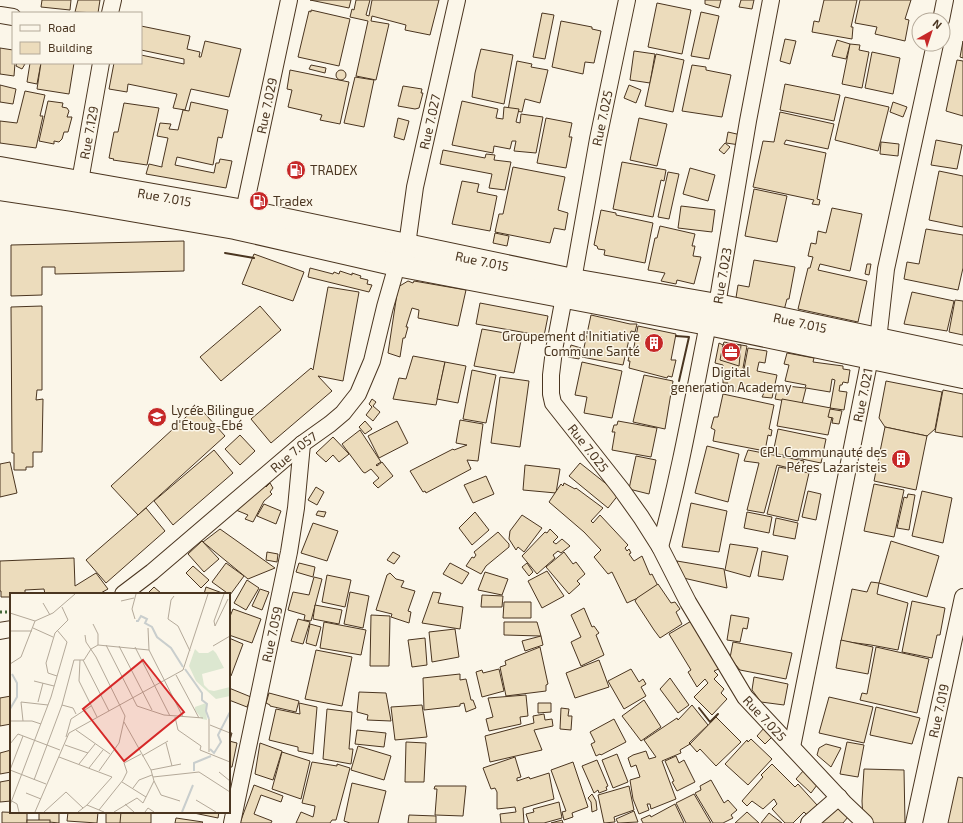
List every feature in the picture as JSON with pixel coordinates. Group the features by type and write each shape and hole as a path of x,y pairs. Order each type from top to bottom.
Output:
{"main road":[{"name":"Rue 7.015","path":"0,168 76,191 239,220 407,245 569,288"},
{"name":"Rue 7.015","path":"0,189 76,191"},
{"name":"Rue 7.015","path":"239,220 397,265 569,288 712,315 874,349 963,377"},
{"name":"Rue 7.015","path":"874,349 963,357"}],"street":[{"path":"110,12 113,0"},
{"name":"Rue 7.029","path":"239,220 289,0"},
{"name":"Rue 7.027","path":"397,265 407,245 415,188 457,0"},
{"name":"Rue 7.025","path":"627,0 569,288 554,350 551,375 551,394 554,403 621,489 660,547 688,602 745,697 865,823"},
{"name":"Rue 7.023","path":"660,547 683,454 712,315 771,0"},
{"path":"943,12 945,0"},
{"path":"0,15 12,16"},
{"name":"Rue 7.021","path":"792,747 874,349 886,269 933,52"},
{"name":"Rue 7.129","path":"76,191 101,64"},
{"name":"Rue 7.057","path":"125,593 302,444 343,413 358,394 372,360 397,265"},
{"name":"Rue 7.059","path":"232,823 289,552 296,508 302,444"},
{"name":"Rue 7.019","path":"914,823 963,597"},
{"path":"0,631 10,630"},
{"path":"809,823 839,797"}],"building":[{"path":"42,0 71,0 70,10 41,7"},
{"path":"78,0 100,0 98,12 75,12"},
{"path":"310,0 351,0 349,8"},
{"path":"356,0 370,0 366,15 369,16 372,0 439,0 430,35 405,30 406,25 372,16 371,21 389,24 376,80 356,76 368,21 350,17 352,9 354,10"},
{"path":"705,0 721,0 719,8 705,4"},
{"path":"741,0 754,0 752,9 739,7"},
{"path":"824,0 857,0 851,27 853,27 852,39 812,32 814,21 819,22"},
{"path":"860,0 911,0 905,19 909,20 905,41 875,34 877,27 855,23"},
{"path":"657,3 691,10 682,54 648,47"},
{"path":"311,10 350,19 339,66 298,57 309,11 311,12"},
{"path":"701,12 719,16 709,59 691,56"},
{"path":"542,13 554,15 545,59 533,57"},
{"path":"561,21 592,27 592,29 601,31 594,63 585,62 583,74 552,67"},
{"path":"142,26 190,36 187,49 200,52 199,57 201,57 205,41 241,49 229,97 191,89 185,110 173,108 177,94 128,84 127,92 109,89 114,64 142,64 142,55 184,64 184,59 142,50"},
{"path":"785,39 796,41 790,64 780,61"},
{"path":"837,40 850,44 846,59 832,56"},
{"path":"963,41 963,58 960,57"},
{"path":"850,44 860,45 859,50 869,52 862,88 842,84"},
{"path":"0,48 12,50 12,64 15,64 14,76 0,74"},
{"path":"481,49 513,55 504,104 472,97 475,73"},
{"path":"634,51 655,54 650,83 630,80"},
{"path":"872,52 900,58 893,94 865,88"},
{"path":"656,54 684,60 673,112 645,106"},
{"path":"957,60 963,61 963,116 946,111"},
{"path":"517,61 532,64 531,67 548,70 540,103 525,99 522,112 508,110"},
{"path":"17,64 25,64 22,69 16,66"},
{"path":"30,64 41,64 37,84 27,82"},
{"path":"41,64 74,64 69,94 37,89"},
{"path":"311,65 326,68 325,73 309,69"},
{"path":"692,65 706,67 706,70 731,75 722,117 682,111"},
{"path":"290,70 349,82 340,124 320,120 322,115 288,107 292,90 287,89"},
{"path":"339,70 343,70 345,71 345,79 339,80 336,77 336,73"},
{"path":"355,77 374,80 364,127 344,123"},
{"path":"785,84 840,95 834,121 780,110"},
{"path":"0,85 16,89 13,104 0,102"},
{"path":"629,85 641,90 636,103 624,98"},
{"path":"403,86 422,89 421,93 423,93 419,108 415,109 398,106"},
{"path":"25,91 45,95 40,116 43,116 36,148 0,143 0,121 17,123"},
{"path":"845,97 889,107 878,151 835,140"},
{"path":"48,101 63,103 62,107 67,108 69,111 67,117 72,117 68,132 64,132 62,139 59,142 54,141 54,144 39,141"},
{"path":"462,101 498,109 496,118 503,119 504,107 519,109 516,122 520,123 521,114 543,117 536,153 514,151 516,141 512,141 510,149 494,146 493,153 452,145"},
{"path":"191,102 228,110 222,138 218,137 213,165 177,157 175,165 214,173 216,163 219,163 220,159 232,161 226,188 146,174 149,164 162,167 168,138 157,136 160,123 171,124 169,129 178,130 183,110 189,111"},
{"path":"893,102 907,107 903,117 890,112"},
{"path":"124,103 159,108 147,165 113,160 114,159 109,158 114,132 118,132"},
{"path":"780,112 834,124 828,149 786,140 784,144 826,153 817,199 820,200 819,205 812,204 814,200 753,187 763,141 774,142"},
{"path":"398,118 409,121 404,140 394,137"},
{"path":"546,118 572,123 569,137 572,137 566,168 537,163"},
{"path":"639,118 667,124 657,166 630,160"},
{"path":"728,132 741,135 740,145 726,143"},
{"path":"936,140 962,145 957,169 931,165"},
{"path":"881,142 899,144 898,156 880,154"},
{"path":"725,143 730,147 724,154 719,150"},
{"path":"443,150 485,158 486,154 495,155 494,160 511,162 505,190 489,188 492,174 440,164"},
{"path":"622,162 666,170 664,181 661,180 653,217 613,209"},
{"path":"513,167 565,177 558,210 568,213 565,230 554,228 550,243 495,232 499,214 503,214"},
{"path":"690,168 715,175 708,201 683,194"},
{"path":"939,171 963,176 963,227 929,220"},
{"path":"668,172 679,174 669,219 658,217"},
{"path":"462,181 479,184 477,192 497,196 490,231 452,224"},
{"path":"754,189 787,196 777,242 745,236"},
{"path":"681,206 715,210 712,232 678,228"},
{"path":"832,208 862,214 850,271 820,264 818,270 867,281 858,322 798,309 808,268 810,268 813,257 808,256 811,243 816,244 818,231 826,233"},
{"path":"601,210 616,213 616,215 653,223 645,263 604,255 605,250 598,249 597,246 594,245"},
{"path":"660,226 695,234 692,246 695,246 693,256 701,257 694,284 677,280 676,284 661,281 665,273 648,270 655,238 657,238"},
{"path":"926,229 963,235 963,268 958,290 904,279 907,262 919,264"},
{"path":"495,233 509,236 507,246 493,243"},
{"path":"184,241 184,271 55,274 55,267 42,267 42,295 11,296 11,245"},
{"path":"254,254 304,272 293,301 242,284"},
{"path":"754,260 795,267 789,299 787,299 783,314 735,304 738,285 749,287"},
{"path":"867,264 871,264 869,275 865,274"},
{"path":"310,268 333,274 334,272 339,274 340,271 352,275 352,273 361,276 360,278 368,280 367,284 372,285 369,292 308,277"},
{"path":"408,281 413,283 414,281 466,290 458,326 418,318 419,310 412,308 406,327 408,327 405,338 403,338 400,357 388,353 398,287"},
{"path":"328,287 359,292 343,381 318,376 332,391 271,443 251,419 311,368 313,370"},
{"path":"912,292 954,301 947,331 904,324"},
{"path":"955,300 963,301 963,335 949,332"},
{"path":"480,303 548,316 544,336 476,324"},
{"path":"42,306 42,390 37,390 36,400 43,399 42,452 33,452 33,467 26,467 26,470 14,470 14,453 12,453 11,307"},
{"path":"260,306 281,330 221,381 200,357"},
{"path":"591,315 630,324 637,324 635,332 631,331 623,365 582,357"},
{"name":"Groupement d'Initiative Commune Santé","path":"638,326 676,334 671,360 676,360 672,377 668,376 667,378 629,368 630,361 628,361 630,352 633,352"},
{"path":"482,329 522,336 514,373 474,366"},
{"path":"724,342 747,346 744,369 748,348 767,351 765,363 759,362 757,371 777,375 772,398 762,397 764,393 740,389 739,392 726,389 728,383 723,383 723,365 715,363 719,343 723,345"},
{"path":"571,345 581,348 579,359 568,357"},
{"name":"Digital generation Academy","path":"723,345 741,345 739,366 720,360"},
{"path":"787,353 814,358 813,362 843,366 843,369 850,370 848,383 843,382 842,385 840,385 839,391 847,392 844,410 830,408 835,380 832,379 830,392 806,388 802,404 775,399 778,385 805,388 806,385 785,381 789,365 784,364"},
{"path":"413,356 445,362 436,405 393,399 399,378 406,379"},
{"path":"445,362 466,366 458,403 437,399"},
{"path":"582,362 622,371 612,418 584,413 587,397 575,395"},
{"path":"472,370 496,375 486,423 463,419"},
{"path":"644,375 673,381 665,429 633,422"},
{"path":"500,377 529,381 520,447 491,443"},
{"path":"886,381 942,392 935,429 927,436 885,427 879,418"},
{"path":"943,390 963,394 963,437 935,432"},
{"path":"723,394 774,405 769,429 772,430 771,436 768,435 765,451 713,441 715,430 711,428 714,417 718,417"},
{"path":"372,399 376,402 373,406 380,412 373,421 366,415 372,407 369,404"},
{"path":"782,399 831,408 829,417 832,417 828,435 777,426"},
{"path":"198,406 225,436 138,515 111,486"},
{"path":"830,409 842,411 839,424 832,423 833,418 828,417"},
{"path":"460,420 483,424 478,461 467,460 471,469 426,493 425,491 423,492 410,471 453,449 454,450 467,445 456,443"},
{"path":"365,421 372,429 365,434 359,427"},
{"path":"397,421 408,443 379,458 368,436"},
{"path":"618,421 657,428 651,457 612,450 615,432 612,432 614,425 617,425"},
{"name":"CPL Communauté des Péres Lazaristeis","path":"885,427 927,436 916,490 874,481"},
{"path":"778,429 826,439 821,463 773,453"},
{"path":"360,430 381,462 376,465 377,466 382,462 393,476 378,488 373,483 379,478 371,469 365,473 363,472 342,444"},
{"path":"240,435 255,451 240,465 225,449"},
{"path":"333,437 349,454 339,462 333,455 326,462 316,453"},
{"path":"707,446 739,454 728,502 695,493"},
{"path":"214,450 233,473 173,525 154,501"},
{"path":"748,450 804,461 801,471 777,465 764,513 747,510 759,463 744,461"},
{"path":"636,456 656,460 649,494 629,489"},
{"path":"10,462 17,493 0,497 0,464"},
{"path":"580,463 619,494 608,508 569,476"},
{"path":"525,465 560,469 556,493 523,490"},
{"path":"779,467 809,473 798,521 767,514"},
{"path":"486,476 494,494 473,503 464,485"},
{"path":"270,483 273,488 270,492 272,494 264,501 253,522 245,519 248,515 236,510 264,485 266,487"},
{"path":"564,483 575,489 576,488 603,508 591,521 593,523 600,515 628,545 625,548 627,551 629,549 631,553 629,554 634,561 642,556 650,575 652,574 659,588 627,603 612,572 608,574 594,557 601,550 584,532 549,502 561,484 563,486"},
{"path":"874,484 904,490 894,537 864,531"},
{"path":"316,487 324,492 317,505 308,500"},
{"path":"808,491 821,494 816,520 802,517"},
{"path":"922,491 952,498 943,543 912,536"},
{"path":"908,494 915,495 909,530 897,528 904,497 907,498"},
{"path":"691,503 727,511 719,552 682,547"},
{"path":"264,504 281,511 276,524 257,516"},
{"path":"146,508 165,531 106,583 86,560"},
{"path":"318,511 326,512 324,517 316,515"},
{"path":"475,512 489,530 472,545 459,528"},
{"path":"747,512 772,517 769,533 744,528"},
{"path":"522,515 542,528 524,552 518,547 516,550 509,539 510,531"},
{"path":"776,518 798,523 795,539 773,535"},
{"path":"313,523 338,531 327,561 301,553"},
{"path":"220,529 275,568 248,579 203,542"},
{"path":"550,529 558,537 553,542 556,544 562,539 570,546 561,553 558,551 553,555 555,558 537,574 522,556 545,532 547,533"},
{"path":"498,532 509,544 509,547 486,566 481,574 466,566 472,557 474,558 476,555 474,552"},
{"path":"202,541 219,559 204,572 188,554"},
{"path":"891,541 939,556 927,597 879,583"},
{"path":"730,544 758,548 750,577 725,570"},
{"path":"762,551 788,556 783,580 758,576"},
{"path":"267,552 278,554 277,562 266,560"},
{"path":"393,552 400,556 394,564 387,560"},
{"path":"564,552 573,564 576,562 585,574 577,581 580,584 569,594 546,567"},
{"path":"74,558 75,586 96,573 108,589 101,593 45,593 44,589 25,590 25,593 10,593 10,597 1,597 0,561"},
{"path":"677,561 724,569 727,588 679,577"},
{"path":"226,563 244,576 230,595 230,593 227,593 212,582"},
{"path":"299,563 315,567 313,577 296,572"},
{"path":"450,563 469,573 462,584 443,574"},
{"path":"527,563 533,572 529,576 522,567"},
{"path":"193,566 209,580 201,588 186,573"},
{"path":"547,571 564,596 542,608 528,581"},
{"path":"485,572 508,579 502,595 478,590"},
{"path":"390,573 396,579 404,581 401,587 415,591 408,611 411,612 409,623 391,617 392,614 376,610 387,575"},
{"path":"327,575 351,580 345,607 322,602"},
{"path":"314,577 322,579 311,621 304,620 305,615 288,610 293,592 309,595"},
{"path":"247,580 259,588 246,610 234,603"},
{"path":"871,582 879,583 877,594 908,603 898,650 841,641 852,589 867,592"},
{"path":"658,584 671,603 675,602 680,609 676,612 682,624 660,638 635,601 637,598"},
{"path":"154,587 161,593 150,593 149,592"},
{"path":"206,587 222,593 204,593"},
{"path":"260,589 269,592 262,610 252,606"},
{"path":"350,592 369,596 363,628 344,624"},
{"path":"433,592 441,593 438,603 463,607 460,629 422,623"},
{"path":"482,595 503,596 502,607 481,607"},
{"path":"912,601 945,608 940,635 937,635 932,658 902,652"},
{"path":"504,602 531,602 531,618 503,618"},
{"path":"315,605 342,610 339,624 313,619"},
{"path":"584,608 592,627 594,626 599,633 596,635 604,655 581,666 571,642 581,637 571,615"},
{"path":"233,609 261,619 252,643 230,635 230,616"},
{"path":"371,615 390,616 389,666 370,666"},
{"path":"731,615 749,618 747,629 743,628 740,642 727,640"},
{"path":"298,619 310,622 303,644 291,641"},
{"path":"693,620 721,668 714,671 718,675 714,679 724,689 721,693 727,699 712,715 694,697 708,683 705,679 697,687 688,672 691,670 669,634"},
{"path":"324,622 366,630 361,655 320,648"},
{"path":"504,622 537,622 541,636 504,635"},
{"path":"310,624 321,627 316,646 306,643"},
{"path":"455,629 459,657 432,662 429,632"},
{"path":"541,636 543,645 525,651 522,641"},
{"path":"230,638 243,644 230,676"},
{"path":"425,638 427,665 412,667 408,640"},
{"path":"841,640 873,647 868,674 836,668"},
{"path":"733,642 792,653 786,679 740,670 730,658"},
{"path":"540,647 548,684 546,685 546,691 506,696 500,667 506,665 505,661"},
{"path":"876,647 929,659 917,713 860,700 862,693 867,694"},
{"path":"316,650 352,657 342,706 305,699"},
{"path":"599,660 609,687 575,698 566,673"},
{"path":"499,669 504,691 482,697 476,672 482,670 483,673"},
{"path":"631,669 639,682 643,679 646,684 641,687 646,696 624,709 608,681"},
{"path":"460,674 460,680 466,679 471,700 473,700 476,708 466,712 464,703 460,704 460,706 424,710 423,678"},
{"path":"754,677 788,684 784,705 761,702 752,690"},
{"path":"670,678 689,705 678,713 660,689"},
{"path":"230,688 251,697 247,707 230,700"},
{"path":"359,692 386,693 391,721 367,720 368,715 357,712"},
{"path":"269,693 299,701 296,712 270,706 266,703"},
{"path":"526,695 528,716 520,717 521,724 489,731 486,719 493,717 488,698"},
{"path":"10,696 10,724 0,726 0,698"},
{"path":"829,697 873,707 864,743 819,733"},
{"path":"644,700 661,727 641,741 622,716"},
{"path":"299,703 317,707 313,754 298,751 298,747 269,740 276,709 300,714"},
{"path":"538,703 551,703 551,712 538,713"},
{"path":"422,705 427,737 395,740 391,707"},
{"path":"692,705 708,725 689,743 690,744 680,750 681,753 662,761 676,799 651,809 650,804 647,804 649,810 639,814 633,799 630,780 640,777 636,765 631,767 628,758 646,751 649,759 656,757 644,740 677,718 678,720"},
{"path":"876,707 920,718 912,744 870,735"},
{"path":"561,708 569,709 568,716 572,716 571,730 560,729"},
{"path":"327,709 352,712 349,749 353,749 351,764 323,759"},
{"path":"544,714 545,720 552,719 553,726 534,730 542,750 490,762 485,736 534,723 533,716"},
{"path":"716,717 741,742 716,766 700,749 697,752 690,744"},
{"path":"614,719 626,742 601,755 596,756 591,744 595,742 590,732"},
{"path":"764,728 773,736 765,744 757,736"},
{"path":"357,730 386,733 384,747 355,744"},
{"path":"751,739 772,759 748,785 725,764 747,740 748,742"},
{"path":"230,741 237,743 232,767 230,767"},
{"path":"406,742 426,743 424,782 405,782"},
{"path":"847,742 864,745 858,777 840,774"},
{"path":"260,743 282,751 273,780 255,774"},
{"path":"826,744 841,748 831,767 817,755 819,748"},
{"path":"358,746 391,756 384,780 351,770"},
{"path":"10,750 10,772 0,774 0,753"},
{"path":"282,752 310,761 301,799 272,789"},
{"path":"617,754 628,782 613,788 602,760"},
{"path":"676,756 679,763 684,760 695,782 677,791 672,782 674,781 665,761"},
{"path":"515,757 521,777 517,778 517,781 529,777 530,779 549,773 554,799 523,808 524,823 501,823 500,814 516,812 515,807 497,809 497,792 495,788 491,789 483,768"},
{"path":"597,760 608,786 606,787 607,790 599,793 598,790 594,793 582,766"},
{"path":"312,762 337,766 337,764 350,768 336,820 332,820 330,823 296,823 301,812 313,817 315,806 302,803"},
{"path":"573,762 588,807 572,813 573,817 564,820 562,812 566,811 551,770"},
{"path":"772,764 795,787 798,784 817,805 807,815 804,812 793,823 785,823 772,809 777,804 774,799 763,809 752,801 747,806 742,801 763,777 761,775"},
{"path":"864,769 904,770 905,823 870,823 863,820 862,801"},
{"path":"804,770 817,785 811,793 796,779"},
{"path":"958,777 963,778 963,823 948,823"},
{"path":"10,780 10,801 0,802 0,782"},
{"path":"711,780 724,803 728,800 737,810 731,815 733,818 723,823 713,823 695,793 701,790 700,786"},
{"path":"352,783 386,791 378,823 350,823 344,821"},
{"path":"254,785 283,796 281,802 261,795 254,814 272,821 271,823 240,823"},
{"path":"435,786 466,786 463,816 435,815 437,789 434,789"},
{"path":"629,786 634,810 614,817 615,822 604,823 598,795"},
{"path":"592,794 596,801 597,810 592,812 591,802 588,798"},
{"path":"694,794 711,823 686,823 676,803"},
{"path":"559,802 562,818 544,823 529,823 526,814 534,812 533,809"},
{"path":"675,804 684,823 643,823 641,819 650,815 651,817"},
{"path":"836,807 848,817 843,823 819,823"},
{"path":"634,811 638,822 618,823 616,819"},
{"path":"2,812 27,813 27,823 2,823"},
{"path":"747,812 759,823 735,823"},
{"path":"39,813 59,813 59,823 39,821"},
{"path":"68,813 98,813 97,823 67,821"},
{"path":"106,813 121,813 122,823 106,823"},
{"path":"121,813 151,813 151,823 120,823"},
{"path":"194,813 219,813 218,818"},
{"path":"769,813 782,823 761,823"},
{"path":"409,815 436,816 436,823 408,823"},
{"path":"176,818 203,822 175,823"},
{"path":"27,820 50,820 50,823 27,823"},
{"path":"562,820 563,823 551,823"}],"hedge":[{"path":"0,612 10,612"}],"wall":[{"path":"225,253 254,258"},
{"path":"676,336 689,337 679,381"},
{"path":"699,708 710,722 718,714"}],"place":[{"name":"TRADEX","path":"296,170"},
{"name":"Tradex","path":"259,201"},
{"name":"Groupement d'Initiative Commune Santé","path":"654,343"},
{"name":"Digital generation Academy","path":"731,352"},
{"name":"Lycée Bilingue d'Etoug-Ebé","path":"157,417"},
{"name":"CPL Communauté des Péres Lazaristeis","path":"901,459"}]}
